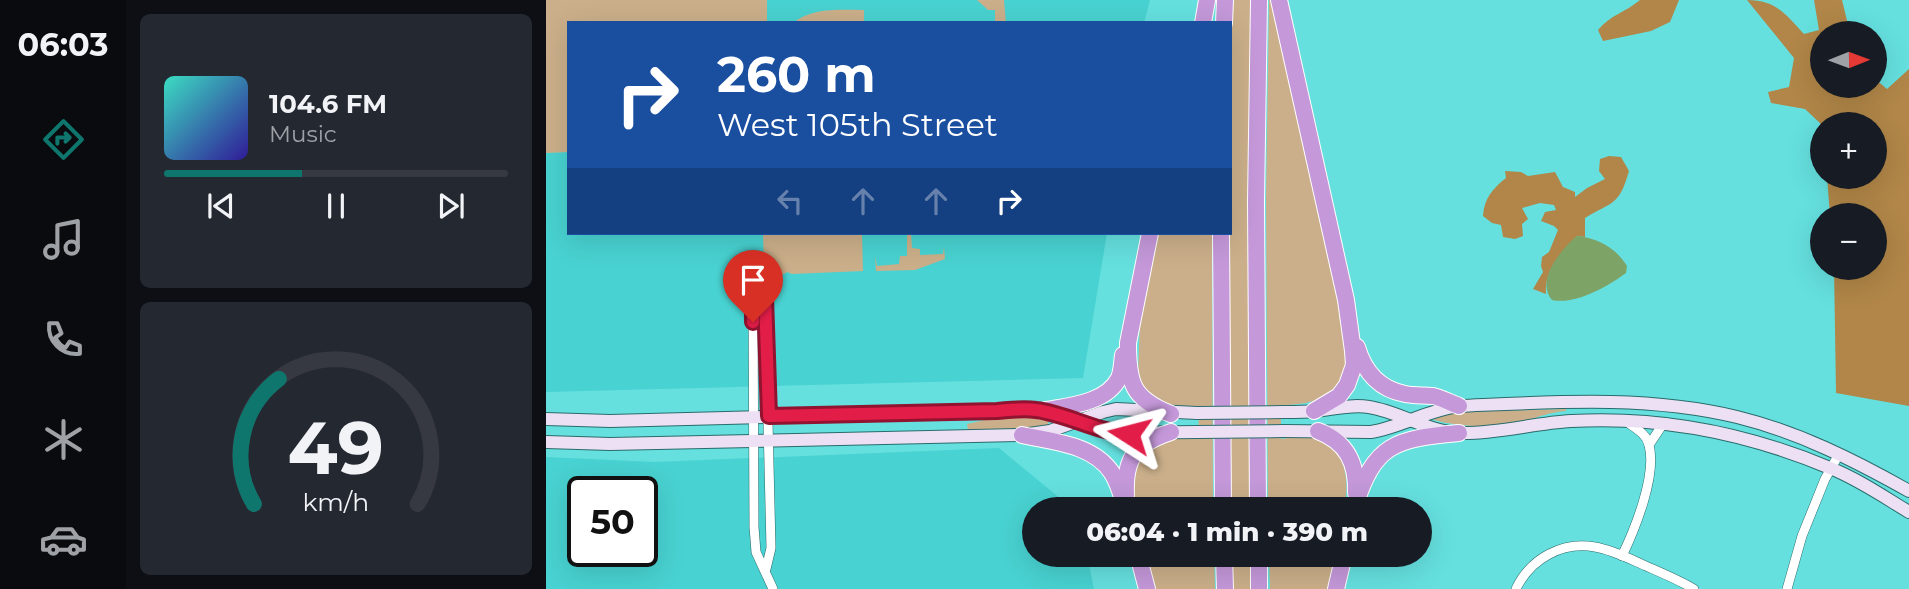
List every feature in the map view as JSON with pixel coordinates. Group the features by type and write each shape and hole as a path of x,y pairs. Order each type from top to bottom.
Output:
{"highway":[{"path":"1203,21 1207,0"},
{"path":"1224,21 1225,0"},
{"path":"1258,497 1256,202 1259,0"},
{"path":"1279,0 1346,300 1363,364 1380,384 1405,394 1434,396 1459,406"},
{"path":"1042,411 1094,400 1119,378 1150,235"},
{"path":"1221,235 1223,497"},
{"path":"1314,411 1339,396 1352,375 1353,351 1346,300"},
{"path":"1128,343 1130,373 1138,394 1150,406 1171,414"},
{"path":"1318,431 1339,442 1351,458 1356,476 1355,497"},
{"path":"1126,497 1125,475 1129,461 1147,441 1171,432"},
{"path":"1358,497 1376,460 1390,447 1418,437 1459,433"},
{"path":"1022,435 1075,447 1099,459 1113,475 1122,497"},
{"path":"1142,567 1147,589"},
{"path":"1224,567 1225,589"},
{"path":"1259,567 1259,589"},
{"path":"1336,589 1341,567"}],"main road":[{"path":"546,419 610,421 1022,409 1042,411 1113,433 1371,432 1436,409 1459,406 1624,402 1738,417 1780,429 1839,454 1909,491"},
{"path":"1644,422 1659,405"},
{"path":"546,442 754,442 1022,435 1050,431 1116,409 1197,414 1314,411 1356,406 1370,407 1436,429 1459,433 1569,421 1625,420 1707,429 1751,440 1831,468 1909,512"}],"street":[{"path":"766,569 771,548 769,416 765,297 759,282 753,297 754,527 757,552 773,589"},
{"path":"1625,420 1642,432 1650,445"},
{"path":"1622,556 1645,497 1650,445 1661,427 1667,424"},
{"path":"1787,589 1802,536 1839,454"},
{"path":"1516,589 1531,566 1543,557 1572,546 1595,546 1695,589"}],"shaded area":[{"path":"546,0 767,0 767,21 567,21 567,152 546,153"},
{"path":"767,0 1150,0 1145,21 767,21"},
{"path":"977,0 1004,0 1006,21 995,21 995,10 988,10"},
{"path":"1232,0 1252,0 1249,220 1251,497 1231,497 1228,235 1232,235"},
{"path":"1269,0 1276,0 1338,287 1347,358 1341,380 1328,394 1311,402 1281,405 1281,439 1310,437 1332,447 1343,464 1346,497 1268,497 1266,197"},
{"path":"1640,0 1679,0 1670,22 1651,31 1603,41 1598,30"},
{"path":"1747,0 1773,6 1804,34 1810,32 1810,98 1887,98 1887,89 1909,69 1909,406 1836,393 1834,280 1887,280 1887,203 1829,203 1828,189 1887,189 1887,112 1810,114 1805,109 1771,103 1768,92 1789,87 1794,58"},
{"path":"1814,0 1842,0 1847,21 1818,21"},
{"path":"864,10 864,21 796,21 809,14"},
{"path":"567,152 567,235 1107,235 1083,378 546,392 546,153"},
{"path":"1609,156 1621,157 1629,171 1622,191 1609,205 1585,218 1585,237 1577,236 1555,262 1548,277 1546,294 1533,289 1543,272 1542,257 1549,252 1558,230 1541,221 1545,212 1556,210 1554,205 1540,203 1522,208 1528,219 1522,224 1523,236 1515,239 1503,237 1501,225 1492,223 1483,216 1490,195 1506,178 1505,171 1521,172 1528,176 1555,172 1563,187 1575,192 1575,197 1605,179 1599,171 1600,159"},
{"path":"763,235 862,235 863,271 770,274 764,267"},
{"path":"907,235 911,235 912,248 920,249 920,255 943,254 944,247 945,259 915,270 876,271 875,256 877,266 899,264 900,256 907,256"},
{"path":"1157,235 1212,235 1213,497 1134,497 1135,474 1144,454 1163,442 1198,439 1199,406 1179,406 1162,402 1148,393 1138,376 1140,320"},
{"path":"1577,236 1592,239 1612,249 1627,266 1626,273 1610,284 1581,297 1552,300 1546,284 1548,275 1558,257"},
{"path":"1566,409 1524,421 1490,426 1456,425 1434,420 1434,417 1458,412"},
{"path":"1014,416 1049,420 1048,425 1026,429 968,430 967,424"},
{"path":"999,448 1058,497 1022,497 1022,567 1089,567 1094,589 546,589 546,457 655,462"},
{"path":"1148,567 1214,567 1215,589 1153,589"},
{"path":"1232,567 1252,567 1252,589 1232,589"},
{"path":"1269,567 1333,567 1328,589 1270,589"}],"route":[{"path":"753,322 753,297 759,282 765,297 769,416 1022,409 1042,411 1104,431 1129,434"}]}
